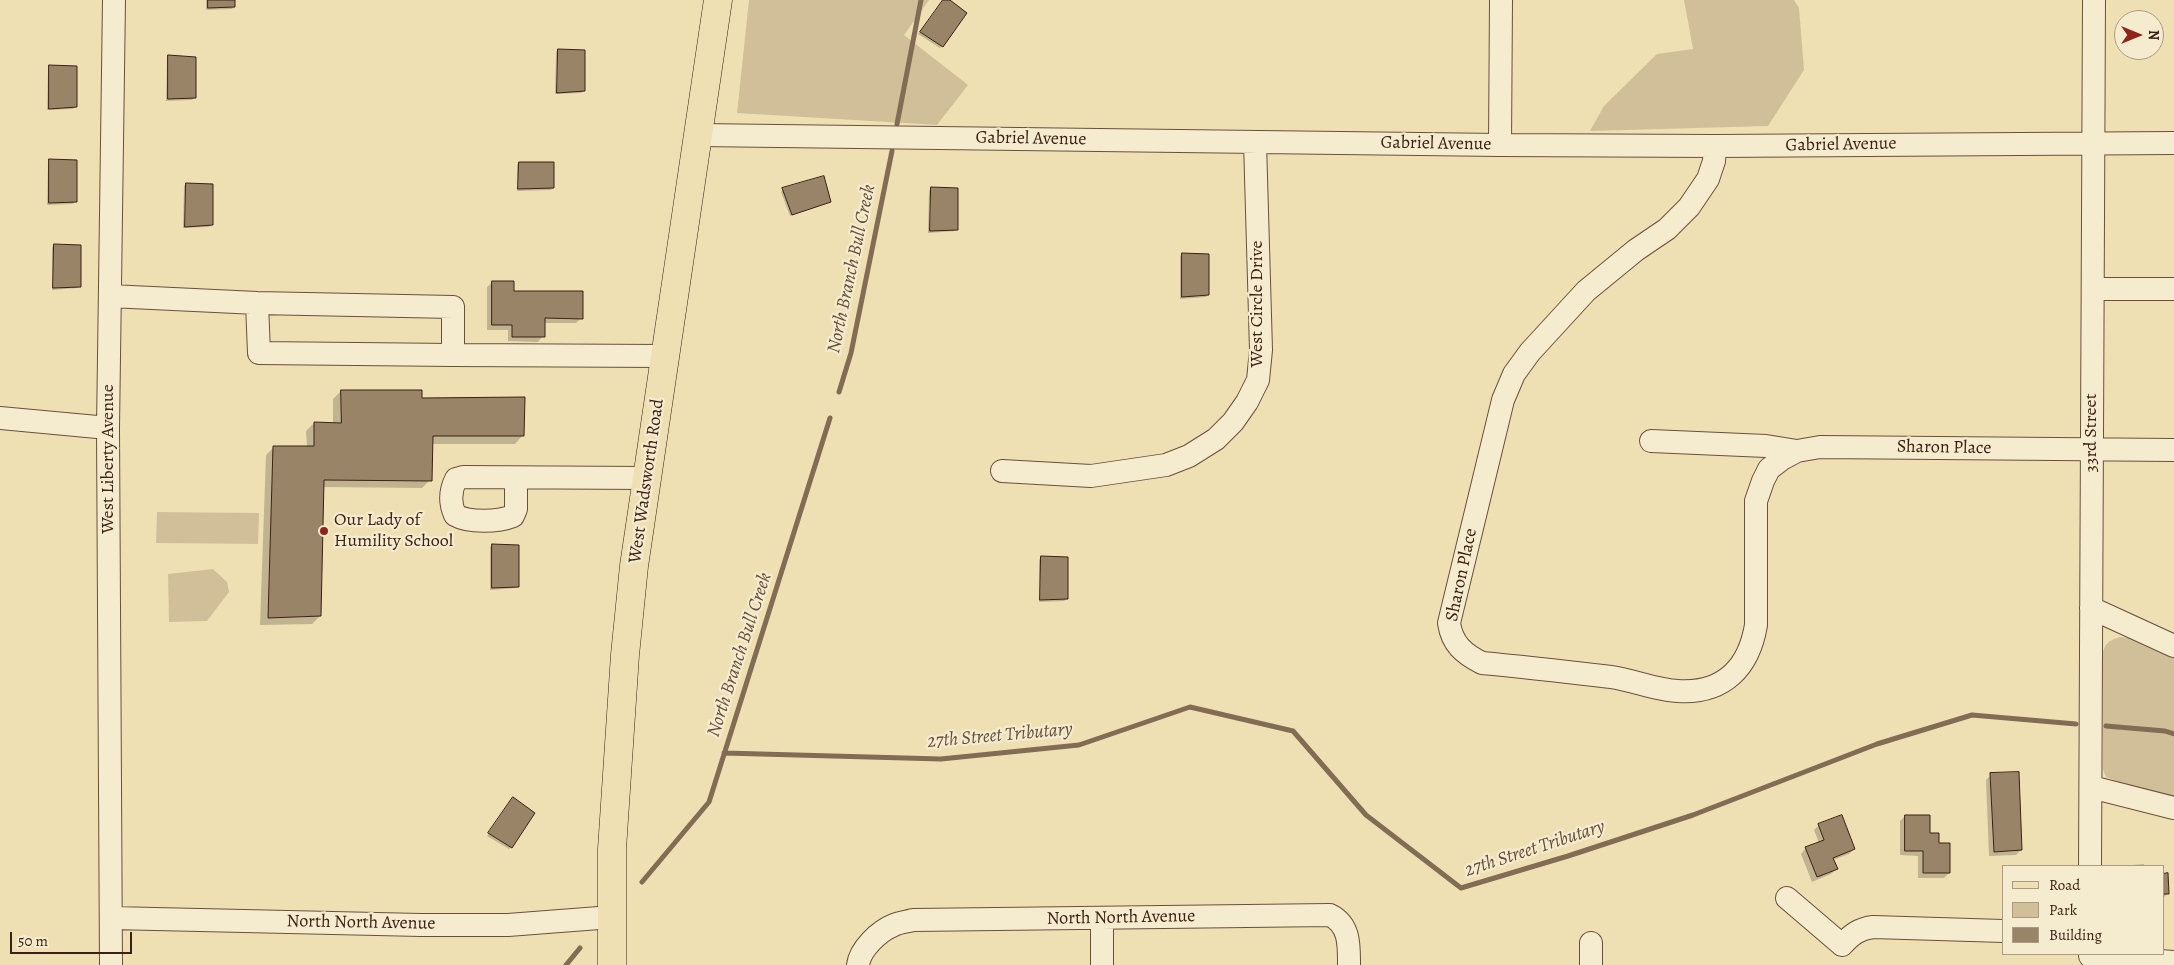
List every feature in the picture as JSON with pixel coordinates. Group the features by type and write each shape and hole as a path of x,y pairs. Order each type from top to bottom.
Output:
{"main road":[{"name":"West Wadsworth Road","path":"612,965 612,849 625,655 634,566 718,0"}],"street":[{"name":"West Liberty Avenue","path":"111,965 108,428 114,0"},
{"path":"1500,0 1500,145"},
{"name":"33rd Street","path":"2090,865 2094,0"},
{"name":"Gabriel Avenue","path":"698,135 1500,145 1715,146 2093,142 2174,143"},
{"name":"West Circle Drive","path":"1002,471 1091,476 1166,465 1189,456 1216,439 1233,422 1247,402 1258,380 1261,350 1255,142"},
{"name":"Sharon Place","path":"1715,146 1714,161 1708,179 1689,207 1667,230 1636,250 1586,291 1530,352 1514,374 1502,400 1449,623 1451,634 1458,647 1468,656 1482,664 1623,678 1678,691 1695,690 1717,684 1732,676 1741,666 1753,644 1756,625 1756,500 1769,469 1782,458 1797,451 1820,447 2174,450"},
{"path":"2093,289 2174,289"},
{"path":"110,296 257,303 453,307 453,355"},
{"path":"257,303 259,353 665,356"},
{"path":"0,418 108,428"},
{"name":"Sharon Place","path":"1651,441 1766,446 1797,451"},
{"path":"516,478 647,478"},
{"path":"2091,608 2174,646"},
{"path":"2091,788 2174,808"},
{"path":"1787,898 1841,955 1851,935 1862,929 1873,927 2002,931"},
{"name":"North North Avenue","path":"858,965 858,960 880,933 894,925 913,920 1330,915 1339,920 1346,929 1349,945 1349,965"},
{"name":"North North Avenue","path":"111,918 440,925 508,924 612,918"},
{"path":"1102,918 1102,965"},
{"path":"2090,958 2174,962"}],"green space":[{"path":"749,0 929,0 904,35 968,85 937,125 737,113"},
{"path":"1684,0 1794,0 1799,8 1804,70 1768,126 1590,131 1604,106 1657,54 1693,49"},
{"path":"157,512 259,513 258,544 156,543"},
{"path":"213,569 227,582 229,592 207,621 169,622 168,574"},
{"path":"2120,637 2129,638 2174,657 2174,803 2106,777 2103,770 2102,656 2104,648 2108,643"}],"building":[{"path":"208,0 235,0 235,7 208,8"},
{"path":"943,0 950,0 967,13 943,47 920,32"},
{"path":"558,49 585,50 585,91 557,93"},
{"path":"168,55 196,57 196,98 168,99"},
{"path":"49,65 77,66 77,107 49,109"},
{"path":"49,159 77,160 77,202 49,203"},
{"path":"519,162 554,162 554,188 518,189"},
{"path":"824,176 831,202 792,215 782,188"},
{"path":"186,183 213,184 213,225 185,227"},
{"path":"931,187 958,188 958,230 930,231"},
{"path":"54,244 81,245 81,287 53,288"},
{"path":"1182,253 1209,254 1209,295 1182,297"},
{"path":"492,281 514,281 514,291 583,291 583,319 545,318 545,337 512,337 512,325 492,325"},
{"path":"341,390 422,390 422,398 525,397 524,436 433,436 432,481 324,480 321,616 268,618 273,446 314,446 314,422 341,423"},
{"path":"492,544 519,545 519,587 492,588"},
{"path":"1041,556 1068,557 1068,599 1040,600"},
{"path":"2019,772 2022,850 1994,852 1990,773"},
{"path":"513,797 535,813 512,848 488,833"},
{"path":"1842,815 1855,849 1833,858 1838,869 1817,877 1805,847 1824,840 1818,824"},
{"path":"1905,815 1930,815 1930,833 1939,833 1939,843 1950,843 1950,873 1923,873 1923,851 1905,851"},
{"path":"2168,873 2169,894 2164,894 2164,874"}],"waterway":[{"name":"North Branch Bull Creek","path":"897,124 921,0"},
{"name":"North Branch Bull Creek","path":"839,392 851,353 892,151"},
{"name":"North Branch Bull Creek","path":"642,882 709,802 830,418"},
{"name":"27th Street Tributary","path":"724,753 941,759 1079,745 1190,707 1293,731 1366,815 1461,888 1568,856 1693,815 1877,744 1972,715 2076,724"},
{"name":"27th Street Tributary","path":"2106,726 2165,731 2174,734"},
{"name":"North Branch Bull Creek","path":"566,965 580,948"}],"place":[{"name":"Our Lady of Humility School","path":"324,531"}]}
